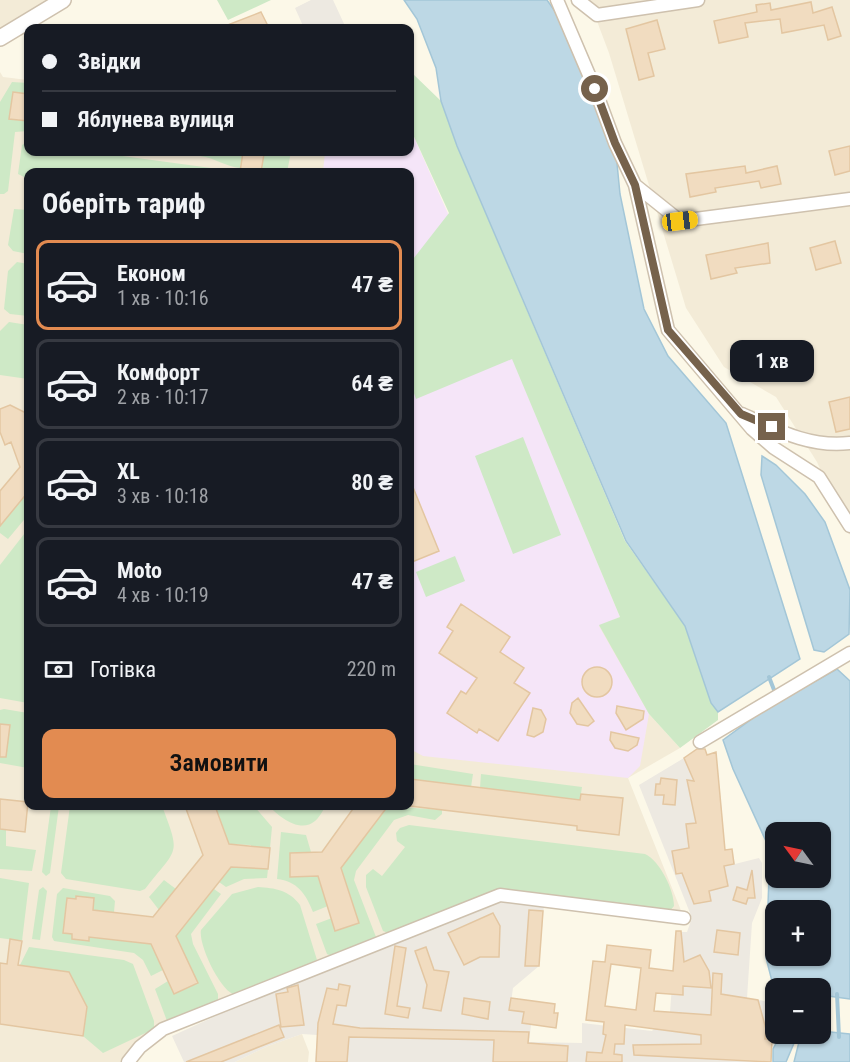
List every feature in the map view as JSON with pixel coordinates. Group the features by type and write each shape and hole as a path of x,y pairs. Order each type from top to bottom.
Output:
{"street":[{"path":"0,38 63,0"},
{"path":"557,0 615,143 635,185 668,330 752,429 774,448 819,477 850,525"},
{"path":"578,0 597,15 698,0"},
{"path":"635,185 680,221 850,199"},
{"path":"741,414 813,443 833,445 850,443"},
{"path":"700,742 850,653"},
{"path":"128,1062 140,1047 163,1029 500,896 684,918"}],"shaded area":[{"path":"0,0 49,0 0,29"},
{"path":"311,0 333,0 344,24 302,24 295,8"},
{"path":"589,0 850,0 850,535 817,462 776,397 724,367 686,308 609,53"},
{"path":"0,72 3,77 24,80 24,156 414,156 414,138 649,714 680,748 628,778 684,918 500,895 163,1029 127,1062 0,1062"},
{"path":"414,137 512,358 620,617 599,626 649,714 640,766 628,778 423,756 414,751 414,168 323,168 325,156 414,156"},
{"path":"684,758 690,772 720,791 725,850 732,849 735,864 759,858 762,863 762,898 752,923 747,998 765,1001 765,1044 772,1044 771,1062 315,1062 317,1035 302,1034 268,1046 235,1062 184,1062 172,1036 286,984 509,899 544,905 539,966 513,988 510,1010 524,1012 522,1023 531,1025 529,1042 582,1043 582,1023 652,1031 670,1012 676,932 687,932 692,918 639,785"},
{"path":"302,1034 309,1052 308,1062 235,1062 268,1046"}],"green space":[{"path":"217,0 271,0 228,20"},
{"path":"414,75 441,101 457,146 625,541 685,626 711,703 718,712 718,720 680,748 649,714 599,625 620,617 512,359 416,399 414,393 414,258 449,213 414,137"},
{"path":"12,82 24,83 24,93 13,92 9,118 24,120 24,131 15,132 8,191 4,194 0,194 0,102"},
{"path":"24,144 24,156 122,156 211,168 24,168 24,177 18,174"},
{"path":"200,156 242,156 240,168"},
{"path":"264,156 290,156 288,168 262,168"},
{"path":"14,209 24,210 24,253 13,251 8,245"},
{"path":"17,262 24,263 24,316 10,314 4,309 8,271"},
{"path":"9,322 24,324 24,378 0,375 0,331"},
{"path":"523,437 561,535 513,554 475,456"},
{"path":"24,497 24,520 8,539 0,533 0,526"},
{"path":"24,534 24,702 0,698 0,565"},
{"path":"455,556 465,581 426,597 416,572"},
{"path":"0,710 24,712 24,767 0,763 0,747 7,748 10,725 0,724"},
{"path":"414,765 473,774 471,787 414,780"},
{"path":"481,774 582,787 580,800 480,788"},
{"path":"414,808 442,810 442,814 435,820 408,815 394,820 356,871 354,880 376,937 331,956 327,954 316,924 332,918 336,930 359,923 341,868 385,810 414,810"},
{"path":"50,810 58,810 50,873 46,876 42,872"},
{"path":"69,810 163,810 172,834 173,850 145,889 140,891 66,879 61,873"},
{"path":"216,810 257,810 272,827 270,848 261,848 259,868 268,869 267,878 244,879 226,887 219,882 231,867 250,868 251,845 229,844"},
{"path":"274,810 323,810 315,821 303,826 296,825"},
{"path":"409,825 645,854 661,869 672,892 674,906 669,912 506,890 388,933 383,931 366,887 366,875 373,869 382,876 405,847 397,841 396,833 400,828"},
{"path":"0,829 6,829 6,846 36,850 32,871 0,869"},
{"path":"281,832 306,835 311,852 290,853 290,877 318,876 328,906 313,912 300,890 290,882 277,879"},
{"path":"0,878 29,883 22,941 0,938"},
{"path":"164,880 176,889 159,910 149,897"},
{"path":"43,887 47,891 40,940 32,939 39,890"},
{"path":"258,887 281,891 296,900 300,905 317,960 236,995 224,986 212,967 203,946 201,930 232,894"},
{"path":"63,888 110,896 115,901 114,912 93,910 94,898 77,896 76,899 67,898 63,933 72,934 72,939 89,941 89,937 151,944 163,970 151,976 143,960 134,953 54,941 52,937 57,894"},
{"path":"214,889 221,894 191,934 193,944 218,994 218,1002 167,1021 155,989 168,981 198,983 176,936"},
{"path":"29,947 124,960 133,964 154,1021 154,1029 103,1053 83,1036 87,1007 69,972 20,965"}],"water":[{"path":"404,0 547,0 575,40 615,143 620,194 644,309 668,356 726,423 800,659 718,712 711,703 685,626 626,541 457,146 441,101 436,68 417,19"},
{"path":"762,456 776,465 805,494 825,522 850,590 849,634 824,652 814,650 761,475"},
{"path":"837,669 850,681 850,999 831,996 831,978 771,978 768,966 831,966 831,900 768,900 769,888 831,888 831,822 765,822 765,839 733,769 723,740 764,710"},
{"path":"831,1032 850,1034 850,1062 794,1062 798,1044 831,1044"},
{"path":"776,1044 794,1044 786,1062 773,1062 773,1049"}],"building":[{"path":"811,2 813,13 832,7 841,36 828,40 824,25 782,33 780,19 745,23 748,37 719,43 714,21 757,12 756,5 770,3 771,10"},
{"path":"261,12 267,24 230,24"},
{"path":"657,20 665,49 648,53 654,76 639,80 626,29"},
{"path":"13,92 24,93 24,121 9,119"},
{"path":"850,146 850,171 835,175 829,151"},
{"path":"242,156 264,156 262,168 241,168"},
{"path":"745,166 746,173 777,166 781,184 761,188 759,181 715,188 716,192 690,197 686,174"},
{"path":"835,241 841,263 816,270 810,248"},
{"path":"768,243 770,263 735,268 737,273 711,279 706,255"},
{"path":"850,397 850,429 836,432 829,402"},
{"path":"10,405 24,412 24,497 0,526 0,491 20,467 11,442 5,445 0,432 0,409"},
{"path":"414,490 439,551 414,561"},
{"path":"461,604 510,637 500,652 524,668 514,683 530,693 498,741 479,729 477,733 447,713 461,691 466,694 477,678 439,653 453,631 447,627"},
{"path":"597,667 603,668 611,676 611,688 603,696 597,697 591,696 583,688 582,682 583,676 591,668"},
{"path":"578,698 594,721 588,726 577,724 570,713 572,703"},
{"path":"617,706 644,711 643,719 626,730 616,713"},
{"path":"533,708 541,710 546,719 543,732 534,737 527,735"},
{"path":"0,724 10,725 6,757 0,757"},
{"path":"611,732 639,738 637,745 628,751 615,748 610,740"},
{"path":"697,749 705,749 707,755 716,752 725,850 732,849 734,864 724,866 728,886 709,891 711,901 694,904 682,873 676,874 672,851 689,848 686,824 696,823 687,780 694,781 684,758"},
{"path":"661,778 677,780 675,805 663,804 664,795 655,795 656,784 660,784"},
{"path":"414,779 580,800 581,794 623,798 619,835 577,830 577,826 414,806"},
{"path":"0,799 24,802 24,810 27,810 25,832 0,829"},
{"path":"186,810 216,810 229,844 270,848 268,869 231,867 176,936 198,983 174,994 151,944 89,937 89,941 72,939 72,934 63,933 67,898 76,899 76,896 94,898 93,910 153,917 203,855"},
{"path":"352,810 385,810 341,868 359,923 335,931 318,876 290,877 290,853 322,852"},
{"path":"752,870 755,898 748,898 746,904 733,900 737,887 747,890"},
{"path":"529,910 543,911 539,966 525,966"},
{"path":"493,913 500,926 499,957 480,957 464,965 448,933"},
{"path":"717,930 740,933 738,955 714,952"},
{"path":"676,931 681,931 684,962 700,955 709,971 711,988 683,986 683,995 656,993 654,1011 711,1015 713,973 722,974 721,994 758,1000 765,1025 765,1044 772,1044 771,1062 634,1055 633,1045 701,1044 701,1035 625,1025 624,1044 615,1044 614,1054 622,1055 622,1062 586,1062 587,1052 602,1053 606,1035 603,1034 604,1022 586,1020 593,961 605,962 607,945 651,950 649,968 673,971","holes":["611,964 641,968 636,1010 605,1006"]},
{"path":"10,939 22,941 18,965 69,972 87,1007 83,1036 0,1024 0,963 7,964"},
{"path":"395,946 406,948 397,1006 410,1008 408,1018 385,1014"},
{"path":"426,947 434,970 449,972 441,1011 423,1008 427,985 415,951"},
{"path":"339,984 350,986 346,1006 337,1005 333,1024 360,1028 529,1032 528,1043 568,1046 567,1062 493,1062 494,1040 349,1037 347,1062 316,1062 318,1023 327,988 338,990"},
{"path":"298,985 304,1025 281,1027 276,994 288,992 287,988"},
{"path":"464,998 490,1002 488,1019 462,1014"},
{"path":"511,998 555,1004 554,1013 558,1013 556,1028 522,1023 524,1012 509,1010"},
{"path":"279,1025 284,1037 221,1062 186,1062"}],"waterway":[{"path":"769,677 776,695"},
{"path":"837,994 839,1037"}],"route":[{"path":"595,89 615,143 635,185 668,330 741,414 772,427"}]}
